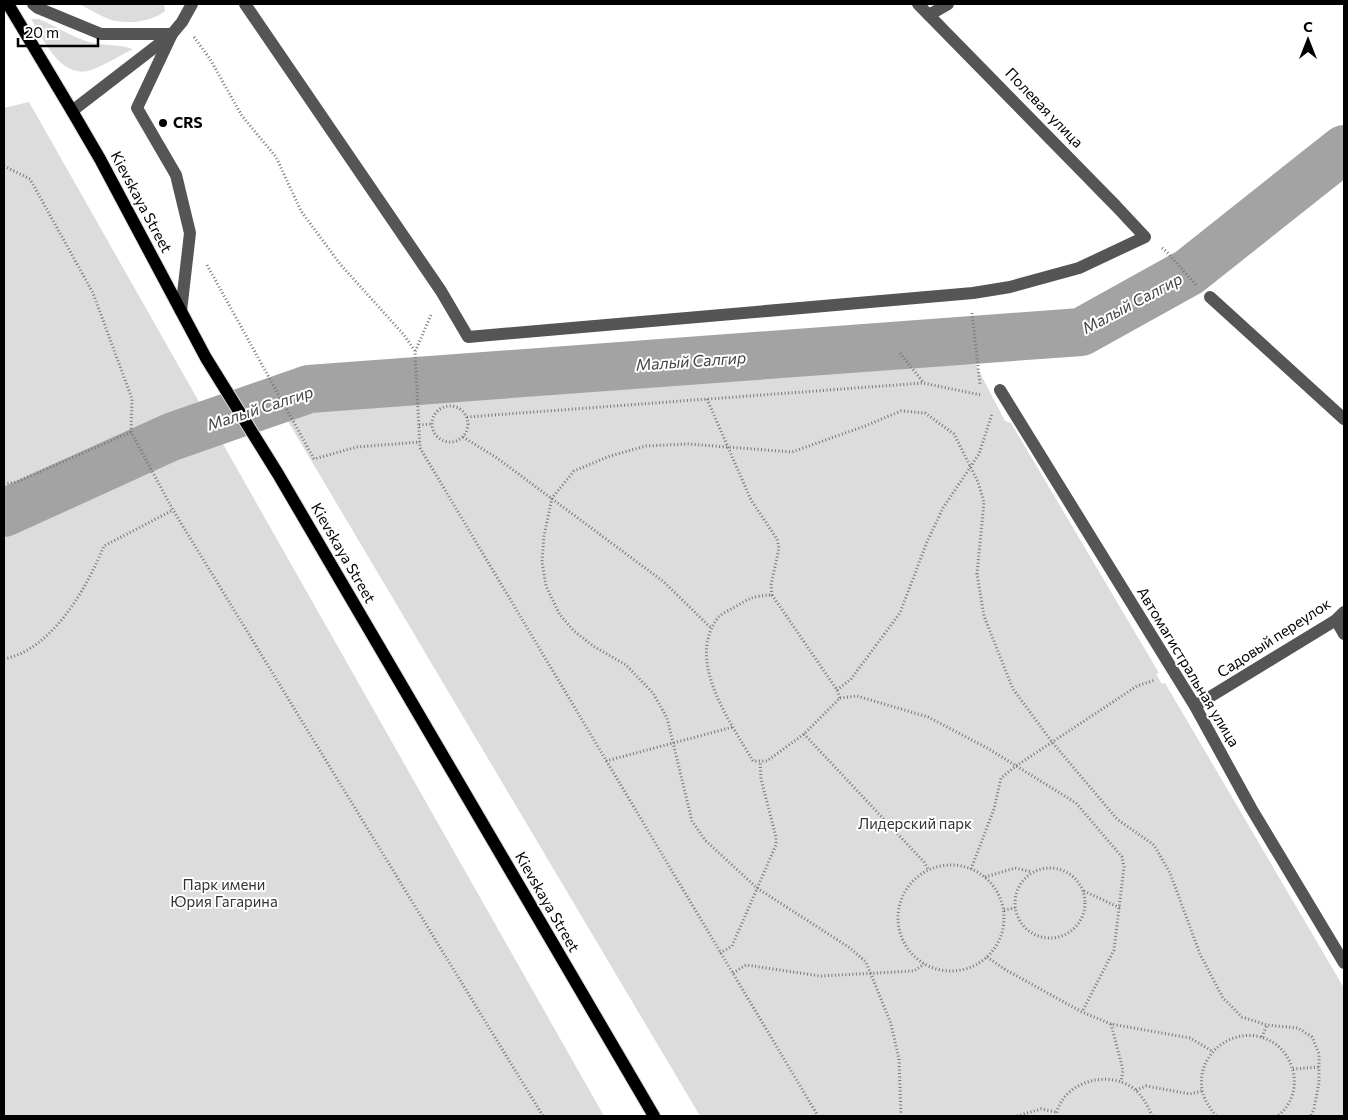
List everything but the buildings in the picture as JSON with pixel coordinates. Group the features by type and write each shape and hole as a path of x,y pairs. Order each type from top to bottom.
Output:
{"main road":[{"name":"Kievskaya Street","path":"8,4 72,111 206,358 278,474 654,1116"}],"street":[{"path":"33,4 38,8 101,34 172,34"},
{"path":"72,111 172,34 182,22 192,4"},
{"path":"245,4 441,291"},
{"name":"Полевая улица","path":"441,291 468,337 992,290 1010,287 1079,268 1145,237 918,4"},
{"path":"929,15 948,4"},
{"path":"172,34 137,108 176,176 190,233 181,311"},
{"path":"1210,297 1344,419"},
{"name":"Автомагистральная улица","path":"1000,390 1195,706 1251,808 1344,963"},
{"path":"1340,616 1344,634"},
{"name":"Садовый переулок","path":"1195,706 1340,616"}],"path":[{"path":"182,22 210,59 242,116 276,157 301,211 340,264 404,335 416,352"},
{"path":"4,161 5,166 30,179 94,293 132,398 131,432 173,510 543,1116"},
{"path":"190,233 314,459 357,447 420,442"},
{"path":"1166,250 1197,286"},
{"path":"441,291 416,352 420,448 818,1116"},
{"path":"972,310 976,355"},
{"path":"900,353 923,382"},
{"path":"467,417 923,382 982,395"},
{"path":"837,690 851,679 900,613 927,542 943,508 979,454 1000,390"},
{"path":"707,399 751,500 777,539 779,548 771,585 772,595 837,690 840,698"},
{"path":"446,406 458,408 467,417 468,427 463,437 450,442 437,437 432,424 436,413 446,406"},
{"path":"901,1116 897,1050 891,1024 866,962 850,948 757,888 705,840 692,822 667,718 653,693 626,665 593,646 574,631 560,615 546,586 542,562 544,536 552,498 574,471 610,456 646,446 688,444 792,452 901,411 926,413 954,434 978,482 984,502 977,574 984,616 1013,689 1052,742 1117,819 1154,845 1170,872 1200,954 1223,998 1242,1017 1267,1025 1298,1028 1312,1037 1319,1054 1319,1083 1311,1116"},
{"path":"419,425 432,424"},
{"path":"4,484 16,482 131,432"},
{"path":"463,437 552,498 664,582 712,629"},
{"path":"4,659 15,657 46,638 71,608 104,546 173,510"},
{"path":"772,595 754,596 717,617 707,639 707,665 713,688 753,761 767,762 804,734 840,698 857,696 928,718 1016,766 1076,803 1122,857 1124,867 1114,950 1082,1012"},
{"path":"971,868 994,809 1000,778 1137,686 1174,674"},
{"path":"606,761 733,727"},
{"path":"804,734 924,862 928,869"},
{"path":"720,952 732,946 776,844 776,836 761,779 760,761"},
{"path":"942,865 957,865 971,868 985,877 994,886 1004,910 1004,923 996,947 973,966 957,970 940,970 924,964 902,940 898,924 899,907 905,892 915,879 928,869 942,865"},
{"path":"985,877 1015,868 1033,872"},
{"path":"1044,868 1057,868 1068,872 1078,880 1084,890 1086,902 1079,924 1070,932 1060,937 1048,938 1036,935 1026,928 1019,919 1015,908 1015,897 1024,879 1033,872 1044,868"},
{"path":"1084,890 1120,908"},
{"path":"1004,910 1015,908"},
{"path":"987,956 1006,970 1082,1012 1111,1024 1190,1038 1212,1051"},
{"path":"733,973 746,965 820,976 914,971 924,964"},
{"path":"1111,1024 1123,1070 1121,1082"},
{"path":"1262,1037 1267,1025"},
{"path":"1216,1116 1207,1105 1202,1091 1201,1077 1205,1064 1212,1051 1222,1042 1235,1036 1248,1035 1262,1037 1276,1044 1287,1055 1293,1069 1295,1084 1291,1099 1283,1112 1278,1116"},
{"path":"1293,1069 1319,1067"},
{"path":"1017,1116 1041,1109 1056,1114 1064,1098 1076,1088 1090,1080 1106,1079 1121,1082 1136,1090 1146,1102 1152,1116"},
{"path":"1136,1090 1146,1086 1190,1094 1202,1091"}],"green space":[{"path":"79,4 164,4 165,11 148,19 136,22 122,22 107,18"},
{"path":"31,19 39,19 89,42 133,49 91,70 80,72 62,64 48,47"},
{"name":"Парк имени Юрия Гагарина","path":"29,102 604,1116 4,1116 4,108"},
{"name":"Лидерский парк","path":"968,345 969,352 1005,421 1011,423 1159,673 1156,674 1162,684 1165,683 1344,988 1344,1116 700,1116 280,408 305,393 437,386 835,358 865,354 919,353"}],"waterway":[{"name":"Малый Салгир","path":"4,513 171,437 309,389 1081,332 1189,272 1344,149"}],"place":[{"name":"CRS","path":"163,123"}]}
